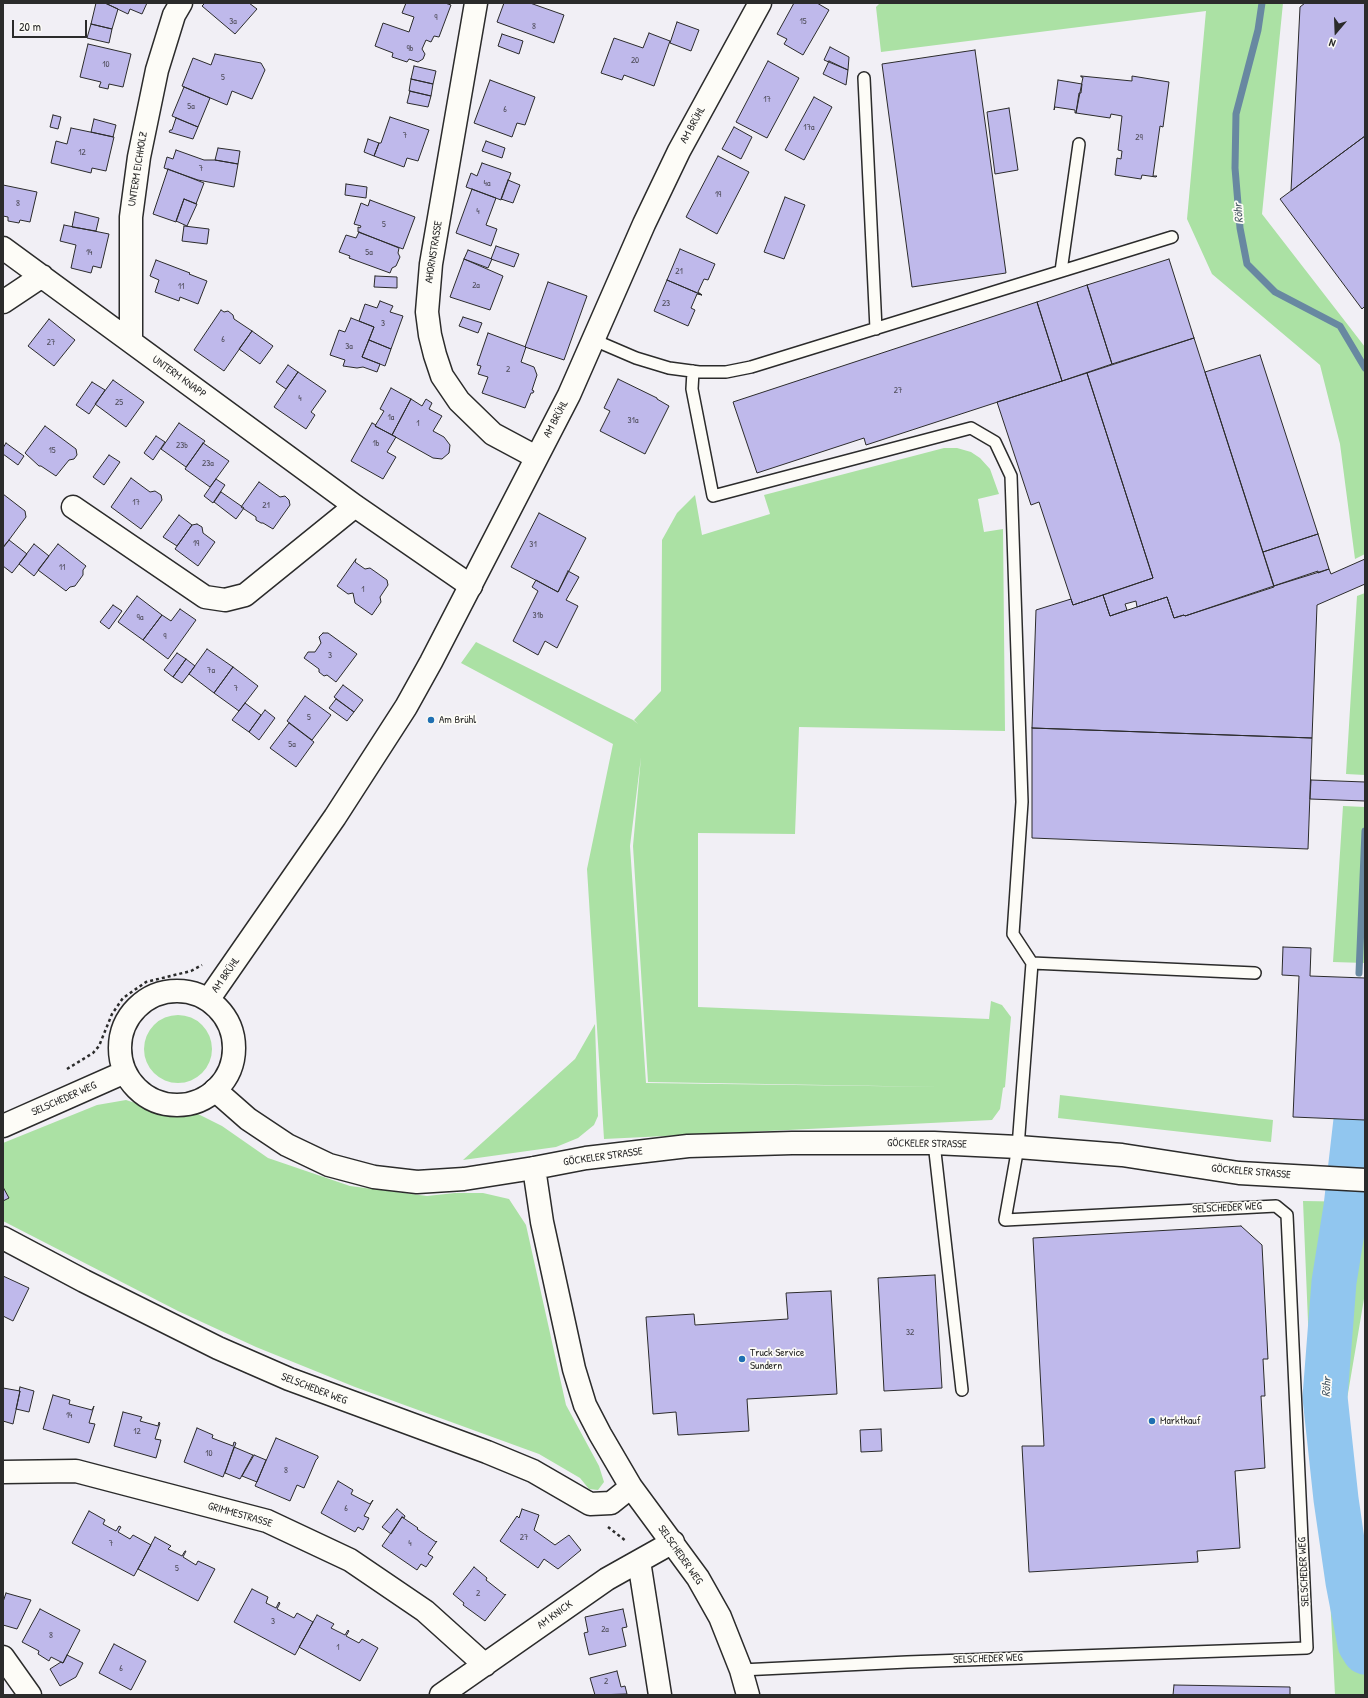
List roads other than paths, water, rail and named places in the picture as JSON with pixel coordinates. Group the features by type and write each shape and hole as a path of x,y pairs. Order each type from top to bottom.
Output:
{"street":[{"name":"UNTERM EICHHOLZ","path":"131,341 131,217 139,158 157,70 174,15 181,3"},
{"name":"AHORNSTRASSE","path":"476,3 431,264 427,312 430,335 442,376 459,401 494,434 536,457"},
{"name":"AM BRÜHL","path":"208,1000 335,817 406,707 432,662 569,395 644,224 679,151 760,3"},
{"name":"UNTERM KNAPP","path":"3,248 355,506 471,586"},
{"path":"3,302 42,276"},
{"path":"73,507 205,597 225,600 246,595 355,506"},
{"path":"176,991 190,993 208,1000 224,1017 232,1034 233,1051 231,1066 225,1079 215,1090 197,1101 184,1104 169,1104 151,1099 136,1088 125,1072 120,1054 121,1036 126,1021 135,1008 148,999 162,993 176,991"},
{"name":"SELSCHEDER WEG","path":"3,1126 125,1072"},
{"name":"GÖCKELER STRASSE","path":"215,1090 248,1119 287,1145 329,1165 374,1176 417,1182 464,1179 586,1158 688,1146 748,1143 934,1143 1018,1147 1122,1155 1239,1173 1365,1180"},
{"name":"SELSCHEDER WEG","path":"534,1168 542,1222 574,1369 585,1405 631,1487 673,1542 698,1578 720,1617 742,1670 748,1695"},
{"name":"SELSCHEDER WEG","path":"3,1238 218,1348 289,1380 487,1452 533,1471 590,1504 611,1503 631,1487"},
{"name":"GRIMMESTRASSE","path":"3,1472 76,1471 267,1521 350,1560 426,1612 485,1665"},
{"name":"AM KNICK","path":"441,1695 607,1578 673,1542"},
{"path":"640,1561 660,1695"},
{"path":"3,1657 30,1695"}],"lane":[{"path":"864,78 876,329"},
{"path":"1061,271 1079,144"},
{"path":"594,340 636,358 669,368 694,371 726,372 751,367 1172,237"},
{"path":"694,371 692,389 713,496 971,428 995,442 1011,476 1022,802 1013,934 1032,963 1018,1147"},
{"path":"1032,963 1255,973"},
{"path":"934,1143 962,1390"},
{"name":"SELSCHEDER WEG","path":"742,1670 907,1662 1307,1648 1287,1215 1276,1206 1005,1220 1018,1147"}],"waterway":[{"name":"Röhr","path":"1262,3 1258,30 1236,114 1235,168 1240,228 1247,264 1275,292 1340,326 1365,368"},
{"name":"Röhr","path":"1359,973 1365,831"},
{"name":"Röhr","path":"1356,1120 1346,1207 1334,1282 1325,1397 1336,1499 1348,1582 1360,1644 1365,1652"}],"place":[{"name":"Am Brühl","path":"431,720"},
{"name":"Truck Service Sundern","path":"742,1359"},
{"name":"Marktkauf","path":"1152,1421"}]}
